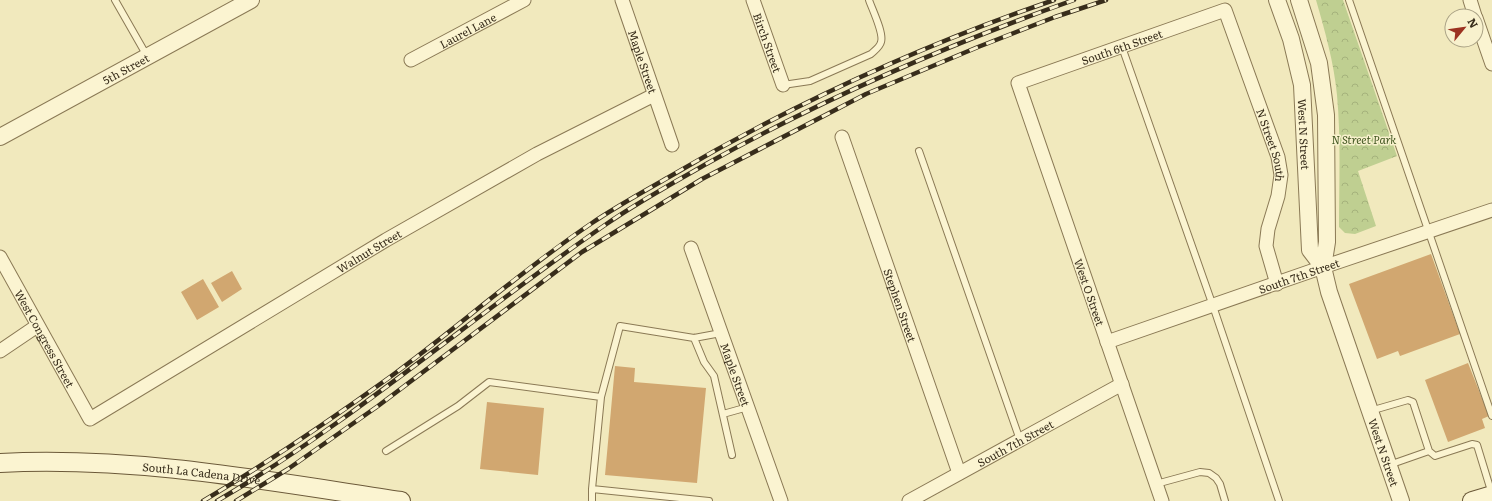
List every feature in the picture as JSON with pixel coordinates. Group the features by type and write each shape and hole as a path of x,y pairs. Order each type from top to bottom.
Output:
{"main road":[{"name":"South La Cadena Drive","path":"0,463 98,462 160,467 401,501"},
{"path":"1472,501 1492,495"}],"street":[{"name":"5th Street","path":"0,137 251,0"},
{"name":"Laurel Lane","path":"411,60 524,0"},
{"name":"Maple Street","path":"622,0 672,145"},
{"name":"West N Street","path":"1277,0 1291,39 1302,85 1310,250 1323,267"},
{"name":"West N Street","path":"1300,0 1319,63 1326,115 1327,242 1323,267 1329,292 1402,501"},
{"name":"Birch Street","path":"756,2 783,85"},
{"name":"South 6th Street","path":"1018,83 1225,10"},
{"name":"N Street South","path":"1225,10 1278,157 1281,175 1278,196 1268,229 1266,246 1278,284"},
{"path":"1484,40 1492,64"},
{"name":"West O Street","path":"1018,83 1162,501"},
{"name":"Walnut Street","path":"90,419 386,240 537,154 654,95"},
{"name":"Stephen Street","path":"842,137 959,474"},
{"name":"South 7th Street","path":"1107,342 1492,210"},
{"name":"Maple Street","path":"691,248 748,407 778,501"},
{"name":"West Congress Street","path":"0,257 90,419"},
{"path":"0,351 37,326"},
{"name":"South 7th Street","path":"909,501 1122,384"}],"lane":[{"path":"115,0 147,56"},
{"path":"783,85 810,81 870,54 877,48 881,43 882,37 869,0"},
{"path":"1349,0 1492,416"},
{"path":"1122,47 1213,306 1279,501"},
{"path":"919,151 1020,440"},
{"path":"592,501 602,397 620,326 694,338 721,333"},
{"path":"694,338 704,362 714,376 732,455"},
{"path":"386,451 458,406 489,382 602,397"},
{"path":"1370,411 1408,400 1413,402 1429,451 1435,456 1472,444 1477,446 1492,495"},
{"path":"723,414 748,407"},
{"path":"1389,465 1429,451"},
{"path":"1156,484 1200,472 1209,473 1216,478 1220,484 1225,501"},
{"path":"592,489 709,501"}],"green space":[{"name":"N Street Park","path":"1316,0 1343,0 1397,156 1358,171 1376,226 1355,234 1345,233 1339,227 1339,144 1336,83 1326,35"}],"building":[{"path":"1431,254 1460,334 1400,356 1398,351 1377,359 1349,284"},
{"path":"232,271 242,289 222,302 211,283"},
{"path":"203,279 219,307 197,320 181,292"},
{"path":"1468,363 1489,416 1482,419 1485,428 1448,442 1425,380"},
{"path":"615,366 635,368 634,382 706,388 697,483 605,475"},
{"path":"487,402 544,408 538,475 480,469"}],"railway":[{"path":"203,501 321,426 390,377 540,260 592,223 630,199 762,125 809,101 905,57 1054,0"},
{"path":"217,501 268,470 317,437 413,367 556,259 617,217 656,193 752,139 797,116 887,74 980,35 1074,0"},
{"path":"236,501 288,469 378,406 582,252 702,179 866,94 978,47 1055,17 1106,0"}]}
